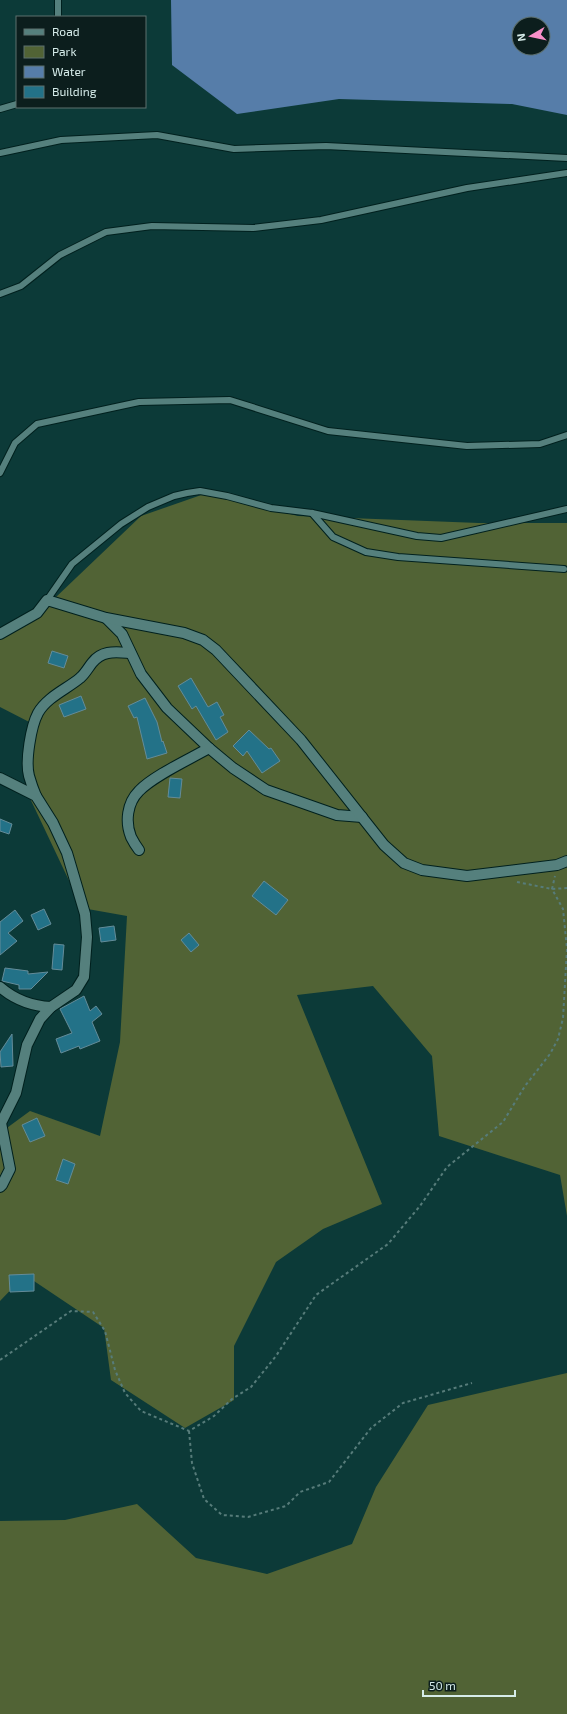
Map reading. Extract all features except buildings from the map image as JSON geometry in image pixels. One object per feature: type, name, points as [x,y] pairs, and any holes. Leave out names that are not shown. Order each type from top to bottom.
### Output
[{"type":"street","points":[[0,634],[37,613],[47,600],[106,618],[184,634],[203,640],[216,650],[301,740],[384,845],[404,863],[422,870],[467,876],[557,864],[567,861]]},
{"type":"street","points":[[106,618],[122,634],[141,674],[167,708],[209,748],[233,768],[266,790],[337,815],[362,817]]},
{"type":"street","points":[[0,1187],[2,1186],[10,1169],[1,1122],[16,1093],[27,1045],[40,1019],[51,1007],[76,990],[84,977],[87,937],[85,914],[67,853],[53,823],[36,796],[29,775],[27,762],[31,736],[38,713],[51,699],[82,677],[95,659],[102,654],[116,652],[130,653]]},
{"type":"street","points":[[139,850],[131,837],[127,821],[128,811],[138,791],[152,780],[209,748]]},
{"type":"street","points":[[0,778],[36,796]]},
{"type":"street","points":[[0,987],[7,993],[33,1006],[51,1007]]},
{"type":"lane","points":[[58,0],[58,16]]},
{"type":"lane","points":[[0,109],[16,104]]},
{"type":"lane","points":[[0,153],[61,140],[157,135],[234,149],[326,146],[567,158]]},
{"type":"lane","points":[[0,294],[20,286],[60,255],[106,232],[152,226],[253,228],[321,220],[467,188],[567,173]]},
{"type":"lane","points":[[0,473],[16,443],[37,424],[139,402],[230,400],[328,431],[467,446],[540,444],[567,435]]},
{"type":"lane","points":[[47,600],[72,564],[121,524],[148,507],[174,496],[200,491],[227,496],[271,508],[312,513],[417,536],[441,538],[567,509]]},
{"type":"lane","points":[[312,513],[333,537],[366,552],[398,557],[564,569]]},
{"type":"path","points":[[189,1431],[214,1416],[232,1399],[251,1387],[276,1356],[316,1295],[388,1244],[420,1206],[447,1167],[503,1122],[525,1086],[550,1054],[558,1039],[563,1018],[567,949],[563,909],[552,889],[567,888]]},
{"type":"path","points":[[0,1360],[71,1311],[93,1312],[105,1331],[115,1370],[125,1393],[140,1411],[189,1431]]},
{"type":"path","points":[[189,1431],[192,1463],[204,1499],[222,1515],[248,1517],[286,1506],[300,1492],[329,1482],[371,1428],[403,1403],[472,1383]]},
{"type":"green space","points":[[207,493],[298,516],[479,523],[567,523],[567,1216],[560,1175],[439,1136],[432,1056],[373,986],[297,995],[382,1204],[323,1229],[276,1262],[234,1346],[234,1400],[185,1428],[111,1380],[104,1328],[25,1275],[0,1301],[0,1133],[30,1111],[100,1136],[120,1042],[127,916],[82,908],[27,792],[37,726],[0,707],[0,635],[34,618],[141,516]]},
{"type":"green space","points":[[567,1373],[567,1714],[0,1714],[0,1521],[65,1520],[137,1504],[196,1558],[267,1574],[352,1544],[376,1487],[428,1405]]},
{"type":"water","points":[[171,0],[567,0],[567,115],[512,104],[339,99],[237,114],[172,65]]}]
